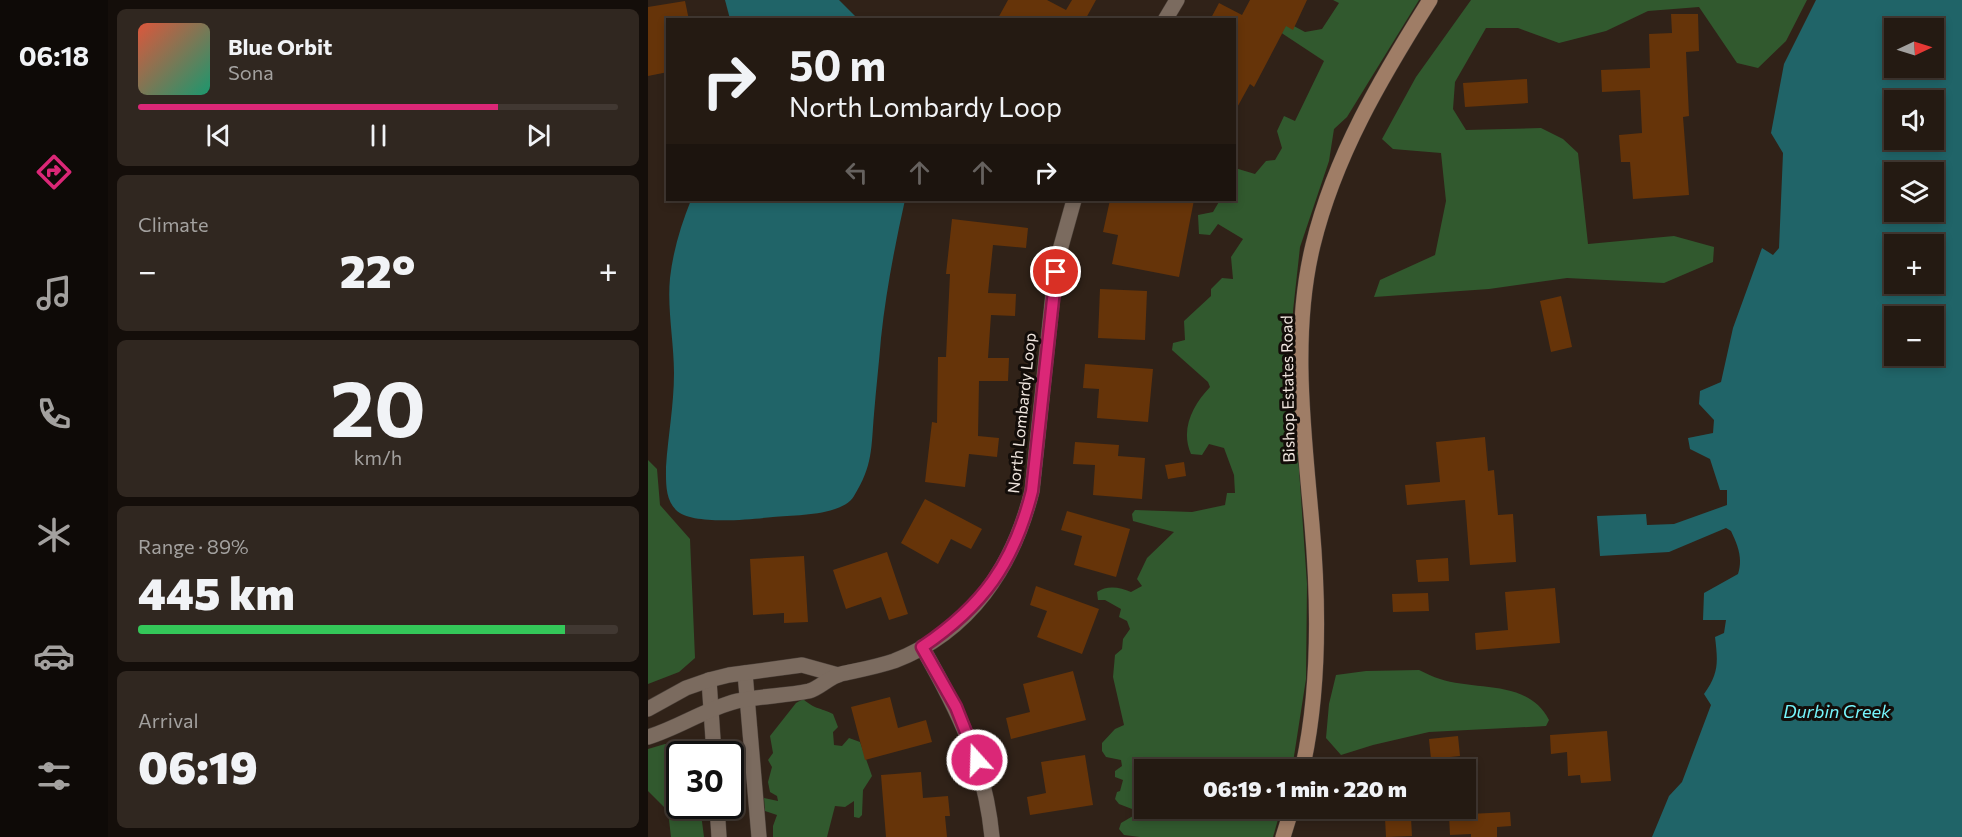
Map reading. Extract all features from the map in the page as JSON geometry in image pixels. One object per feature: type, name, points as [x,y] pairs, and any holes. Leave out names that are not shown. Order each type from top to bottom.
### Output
[{"type":"street","name":"Bishop Estates Road","points":[[1304,759],[1316,662],[1315,588],[1302,373],[1307,279],[1313,246],[1341,158],[1357,123],[1430,0]]},
{"type":"street","name":"North Lombardy Loop","points":[[648,737],[741,700],[811,690],[838,675],[896,660],[922,647],[949,629],[991,586],[1014,548],[1025,520],[1032,491],[1053,294],[1060,250],[1074,201]]},
{"type":"street","points":[[922,647],[956,707],[971,741],[983,779],[992,837]]},
{"type":"street","name":"North Lombardy Loop","points":[[648,709],[709,680],[729,675],[802,665],[838,675]]},
{"type":"street","points":[[745,673],[741,700],[759,837]]},
{"type":"street","points":[[709,680],[713,741]]},
{"type":"street","points":[[718,819],[719,837]]},
{"type":"street","points":[[1283,837],[1289,819]]},
{"type":"green space","points":[[1333,0],[1419,0],[1347,117],[1334,129],[1329,161],[1300,247],[1293,311],[1295,412],[1307,584],[1306,679],[1294,759],[1134,759],[1134,819],[1278,819],[1273,837],[1124,835],[1119,829],[1121,823],[1133,816],[1132,809],[1119,804],[1115,799],[1123,780],[1115,777],[1115,771],[1122,766],[1121,760],[1106,757],[1102,751],[1102,743],[1115,729],[1124,725],[1113,677],[1115,655],[1122,649],[1123,639],[1130,629],[1127,621],[1119,617],[1121,609],[1105,600],[1098,600],[1097,592],[1105,588],[1114,588],[1131,592],[1142,586],[1137,579],[1147,558],[1174,532],[1133,521],[1132,514],[1135,510],[1192,512],[1225,505],[1227,493],[1235,493],[1234,475],[1224,448],[1209,444],[1202,455],[1191,454],[1187,436],[1190,418],[1198,402],[1210,387],[1208,382],[1172,350],[1173,343],[1185,340],[1184,321],[1211,296],[1211,289],[1222,278],[1233,279],[1231,257],[1243,239],[1218,224],[1210,235],[1199,234],[1198,215],[1213,212],[1219,201],[1236,201],[1236,168],[1255,174],[1266,161],[1275,160],[1282,148],[1277,131],[1284,116],[1295,121],[1324,61],[1277,30],[1290,24],[1305,32],[1322,29],[1339,3]]},
{"type":"green space","points":[[1471,0],[1807,0],[1786,41],[1758,68],[1737,63],[1699,7],[1648,11],[1606,31],[1559,43],[1518,28],[1486,28],[1455,82],[1453,109],[1466,130],[1541,128],[1563,139],[1578,153],[1588,244],[1674,236],[1714,247],[1713,262],[1664,283],[1567,278],[1489,289],[1374,297],[1380,280],[1435,255],[1446,201],[1441,153],[1393,149],[1382,139],[1416,77]]},
{"type":"green space","points":[[648,460],[657,469],[660,505],[690,539],[695,658],[679,672],[648,684]]},
{"type":"green space","points":[[1419,670],[1454,683],[1515,692],[1540,707],[1549,720],[1546,726],[1429,732],[1341,755],[1326,738],[1329,704],[1336,675],[1366,671]]},
{"type":"green space","points":[[803,699],[833,714],[838,727],[833,732],[834,745],[842,746],[849,738],[860,742],[872,776],[863,790],[862,815],[859,818],[854,817],[854,801],[845,807],[835,806],[827,837],[773,837],[773,826],[777,815],[765,811],[764,798],[778,801],[777,796],[770,792],[768,782],[772,767],[768,760],[773,753],[770,736],[796,703]]},
{"type":"green space","points":[[665,744],[666,809],[648,791],[648,749]]},
{"type":"green space","points":[[669,819],[702,819],[704,837],[671,837]]},
{"type":"water","points":[[725,0],[839,0],[857,18],[730,18]]},
{"type":"water","name":"Durbin Creek","points":[[1816,0],[1962,0],[1962,837],[1652,837],[1669,796],[1682,782],[1711,705],[1704,694],[1715,673],[1717,654],[1715,637],[1724,633],[1726,620],[1703,620],[1704,593],[1738,574],[1739,552],[1731,531],[1726,528],[1669,552],[1600,556],[1597,516],[1646,514],[1647,525],[1674,524],[1727,505],[1727,490],[1720,490],[1710,459],[1690,449],[1688,438],[1713,433],[1714,420],[1699,404],[1700,391],[1721,382],[1733,328],[1762,248],[1773,255],[1779,248],[1783,153],[1771,133],[1784,64]]},
{"type":"water","points":[[691,201],[905,201],[883,320],[870,456],[865,475],[848,503],[829,511],[805,515],[737,520],[695,518],[684,515],[672,506],[667,490],[666,467],[674,373],[669,302],[670,278]]},
{"type":"building","points":[[1008,0],[1047,0],[1066,10],[1072,0],[1096,0],[1086,18],[998,18]]},
{"type":"building","points":[[1250,0],[1307,0],[1293,30],[1286,26],[1254,87],[1250,84],[1236,109],[1236,18],[1211,18],[1219,3],[1242,15]]},
{"type":"building","points":[[685,1],[689,18],[666,18],[666,72],[648,76],[648,7]]},
{"type":"building","points":[[1671,14],[1698,14],[1699,51],[1686,52],[1689,116],[1683,117],[1689,195],[1633,199],[1630,162],[1621,162],[1619,135],[1642,133],[1640,90],[1602,92],[1601,70],[1650,68],[1649,34],[1672,33]]},
{"type":"building","points":[[1527,79],[1528,103],[1465,107],[1463,83]]},
{"type":"building","points":[[1110,201],[1194,201],[1179,277],[1112,264],[1118,235],[1103,232]]},
{"type":"building","points":[[952,219],[1028,228],[1026,248],[993,245],[988,293],[1016,294],[1015,316],[991,315],[988,358],[1009,358],[1008,381],[979,381],[978,436],[999,438],[997,457],[969,454],[965,487],[925,482],[932,422],[937,423],[938,357],[946,357],[950,274],[946,274]]},
{"type":"building","points":[[1100,289],[1147,291],[1145,340],[1098,338]]},
{"type":"building","points":[[1561,296],[1572,347],[1551,352],[1540,301]]},
{"type":"building","points":[[1085,364],[1153,369],[1148,422],[1097,418],[1099,389],[1083,388]]},
{"type":"building","points":[[1485,437],[1488,471],[1494,470],[1498,515],[1513,514],[1516,562],[1470,565],[1465,500],[1407,505],[1405,485],[1440,482],[1436,442]]},
{"type":"building","points":[[1075,442],[1119,445],[1118,456],[1145,458],[1142,499],[1093,495],[1095,465],[1073,464]]},
{"type":"building","points":[[1184,462],[1186,476],[1168,479],[1165,465]]},
{"type":"building","points":[[925,499],[982,529],[971,549],[951,539],[938,564],[901,543]]},
{"type":"building","points":[[1067,511],[1130,529],[1116,577],[1074,565],[1082,536],[1061,530]]},
{"type":"building","points":[[887,552],[908,614],[889,620],[881,597],[846,609],[833,570]]},
{"type":"building","points":[[804,556],[808,622],[784,623],[784,613],[753,615],[750,559]]},
{"type":"building","points":[[1448,558],[1449,581],[1418,582],[1416,560]]},
{"type":"building","points":[[1036,586],[1099,609],[1082,654],[1037,637],[1047,611],[1030,605]]},
{"type":"building","points":[[1555,588],[1560,643],[1476,650],[1475,633],[1508,630],[1505,592]]},
{"type":"building","points":[[1428,593],[1429,611],[1393,612],[1392,594]]},
{"type":"building","points":[[1073,671],[1086,720],[1011,739],[1006,718],[1030,712],[1023,684]]},
{"type":"building","points":[[890,697],[898,728],[926,720],[932,742],[865,760],[851,707]]},
{"type":"building","points":[[1607,731],[1611,781],[1581,783],[1580,775],[1568,776],[1567,752],[1551,754],[1550,735]]},
{"type":"building","points":[[1458,736],[1460,756],[1431,759],[1429,739]]},
{"type":"building","points":[[1085,755],[1093,805],[1030,815],[1027,797],[1046,793],[1041,762]]},
{"type":"building","points":[[921,772],[923,798],[948,796],[950,816],[945,816],[947,837],[886,837],[881,775]]},
{"type":"building","points":[[1510,812],[1511,826],[1497,827],[1497,837],[1471,837],[1471,834],[1450,835],[1449,819],[1476,819],[1476,814]]},
{"type":"building","points":[[1385,819],[1411,819],[1412,836],[1386,837]]},
{"type":"route","points":[[977,760],[956,707],[922,647],[949,629],[991,586],[1014,548],[1025,520],[1032,491],[1056,272]]}]
